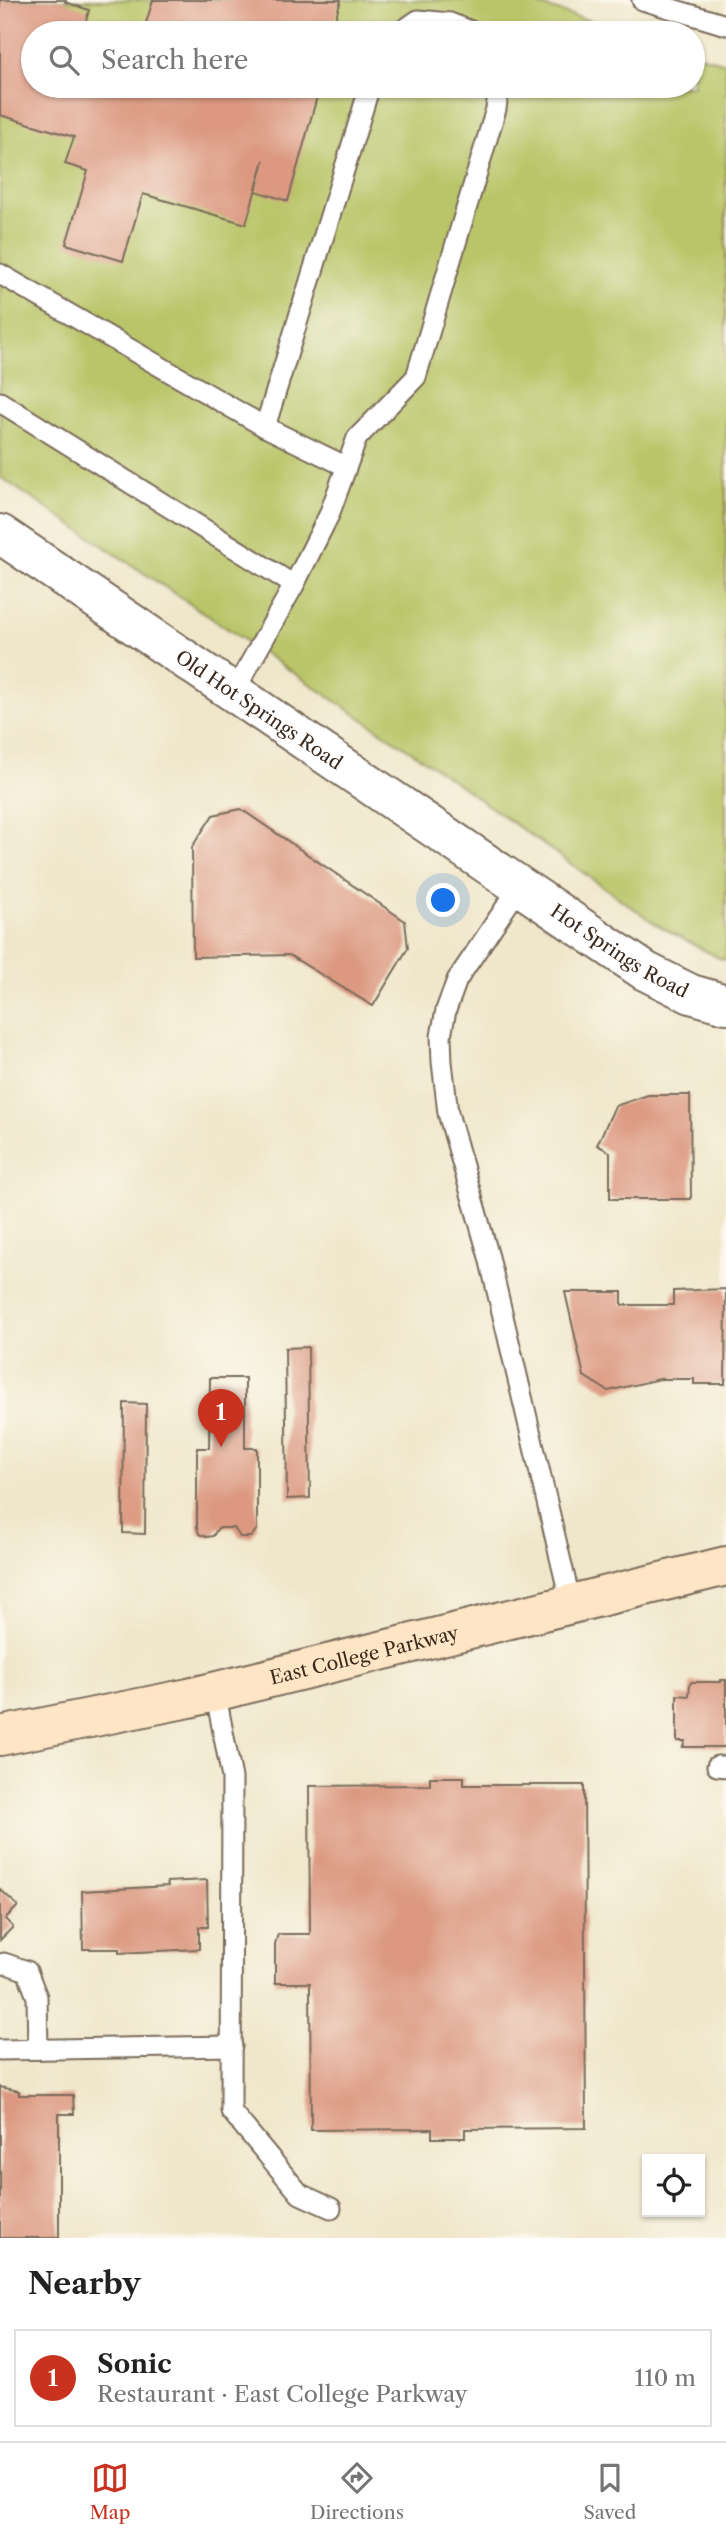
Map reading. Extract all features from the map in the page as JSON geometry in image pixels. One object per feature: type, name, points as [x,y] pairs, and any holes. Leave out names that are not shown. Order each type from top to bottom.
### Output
[{"type":"main road","name":"East College Parkway","points":[[0,1736],[215,1691],[726,1566]]},
{"type":"street","name":"Old Hot Springs Road","points":[[0,534],[520,886]]},
{"type":"street","name":"Hot Springs Road","points":[[520,886],[646,971],[691,993],[726,1004]]},
{"type":"lane","points":[[642,0],[726,25]]},
{"type":"lane","points":[[265,427],[366,98]]},
{"type":"lane","points":[[234,692],[294,585],[329,515],[357,438],[416,377],[497,98]]},
{"type":"lane","points":[[0,274],[265,427],[345,466]]},
{"type":"lane","points":[[0,402],[294,585]]},
{"type":"lane","points":[[520,886],[457,980],[446,1010],[441,1036],[442,1062],[448,1113],[489,1257],[570,1604]]},
{"type":"lane","points":[[215,1691],[232,1778],[231,2111],[300,2194],[331,2208]]},
{"type":"lane","points":[[0,1965],[4,1963],[27,1971],[37,1997],[38,2049]]},
{"type":"lane","points":[[0,2050],[232,2046]]},
{"type":"green space","points":[[0,0],[522,0],[590,21],[21,21],[21,98],[705,98],[705,57],[726,63],[726,960],[657,925],[424,760],[0,477]]},
{"type":"building","points":[[0,0],[66,0],[65,2],[89,10],[86,21],[21,21],[21,98],[317,98],[288,201],[256,191],[264,160],[246,224],[143,194],[123,261],[66,244],[88,171],[65,164],[74,137],[0,115]]},
{"type":"building","points":[[153,0],[341,0],[335,21],[147,21]]},
{"type":"building","points":[[241,809],[405,921],[408,948],[373,1006],[289,955],[193,957],[192,847],[213,815]]},
{"type":"building","points":[[648,1095],[690,1095],[691,1199],[610,1199],[610,1152],[597,1145],[615,1106]]},
{"type":"building","points":[[726,1289],[725,1384],[694,1384],[694,1379],[660,1379],[608,1391],[584,1376],[565,1292],[622,1292],[622,1305],[673,1305],[673,1291]]},
{"type":"building","points":[[308,1347],[310,1498],[287,1499],[285,1348]]},
{"type":"building","points":[[210,1378],[245,1378],[245,1448],[257,1448],[257,1529],[251,1537],[240,1537],[234,1528],[218,1528],[213,1536],[206,1537],[199,1534],[197,1527],[197,1448],[209,1448]]},
{"type":"building","points":[[124,1403],[146,1404],[145,1534],[123,1533]]},
{"type":"building","points":[[726,1680],[726,1747],[683,1747],[685,1741],[677,1741],[677,1695],[689,1696],[692,1682]]},
{"type":"building","points":[[430,1777],[464,1777],[464,1785],[584,1785],[586,2128],[465,2129],[465,2138],[432,2138],[432,2129],[311,2130],[310,1983],[275,1983],[275,1944],[278,1934],[310,1934],[309,1786],[430,1785]]},
{"type":"building","points":[[207,1880],[208,1927],[199,1927],[199,1949],[119,1953],[119,1949],[83,1949],[82,1891],[168,1886],[167,1882]]},
{"type":"building","points":[[0,1889],[18,1906],[5,1919],[13,1927],[0,1940]]},
{"type":"building","points":[[0,2087],[19,2091],[19,2095],[73,2095],[74,2114],[59,2114],[59,2238],[0,2238]]},
{"type":"place","name":"Sonic","points":[[221,1447]]}]
